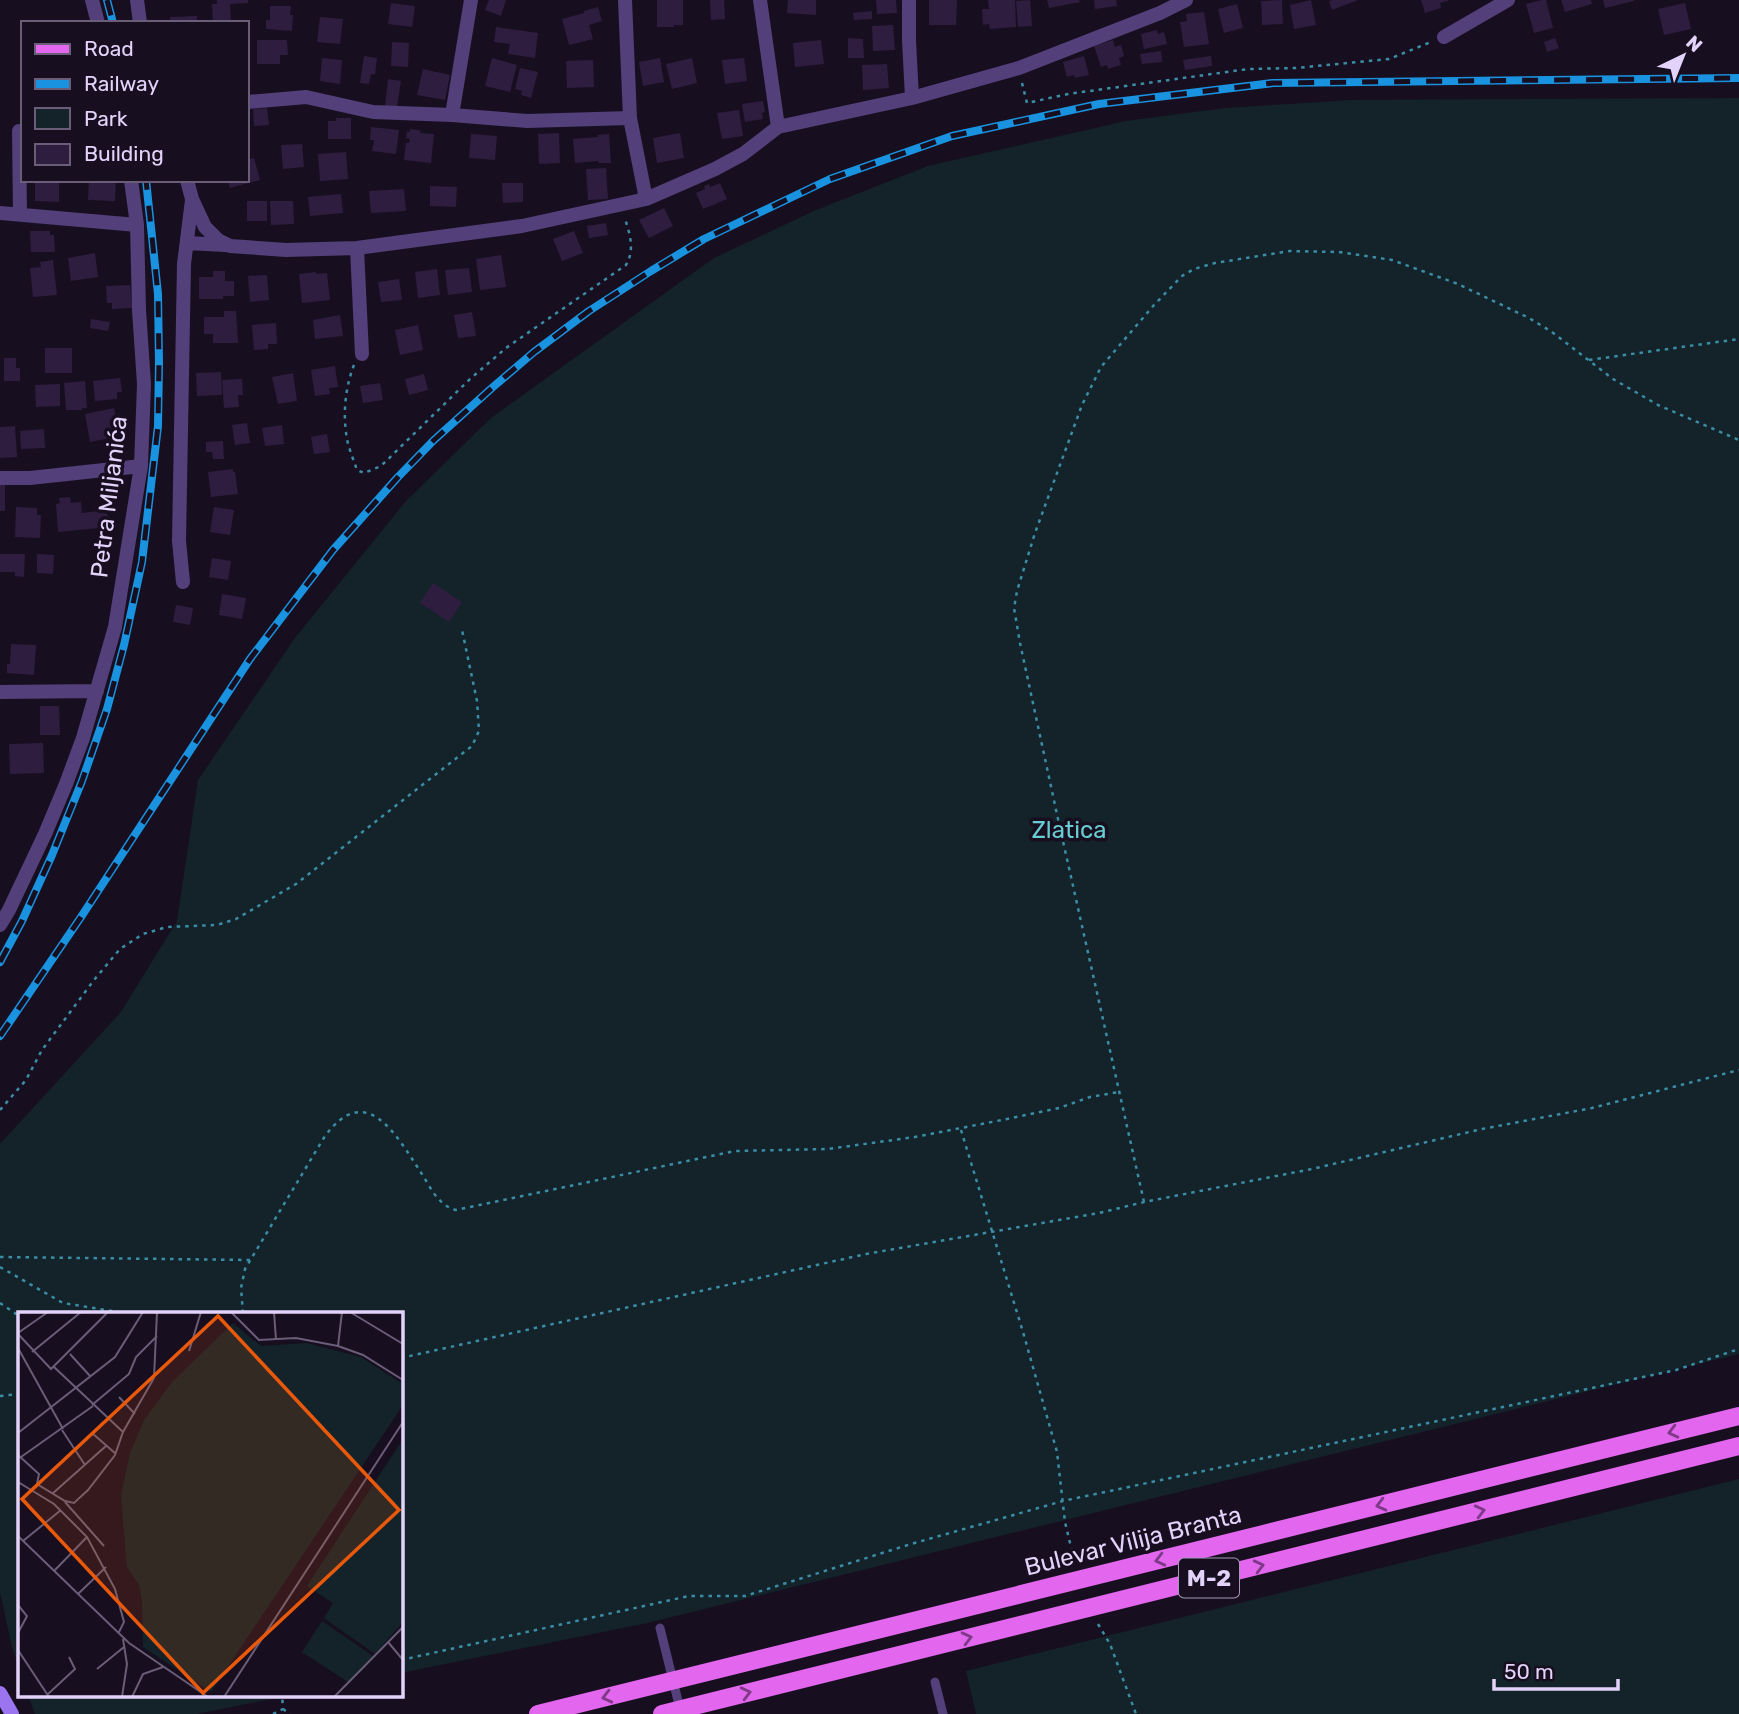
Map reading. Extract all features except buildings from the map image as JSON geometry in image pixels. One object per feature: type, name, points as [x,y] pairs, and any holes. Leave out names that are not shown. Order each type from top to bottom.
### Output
[{"type":"main road","name":"Bulevar Vilija Branta","points":[[538,1714],[1739,1416]]},
{"type":"main road","name":"M-2","points":[[662,1714],[1739,1446]]},
{"type":"street","points":[[92,0],[97,21]]},
{"type":"street","points":[[137,0],[140,21]]},
{"type":"street","points":[[452,115],[471,0]]},
{"type":"street","points":[[625,0],[630,118],[646,200]]},
{"type":"street","points":[[760,0],[778,127]]},
{"type":"street","points":[[909,0],[912,98]]},
{"type":"street","points":[[187,243],[286,250],[357,248],[522,226],[646,200],[743,154],[778,127],[912,98],[1019,68],[1160,13],[1185,0]]},
{"type":"street","points":[[1444,37],[1508,0]]},
{"type":"street","points":[[248,102],[306,97],[373,112],[527,121],[630,118]]},
{"type":"street","points":[[19,131],[20,214]]},
{"type":"street","name":"Petra Miljanića","points":[[0,925],[50,821],[83,738],[115,627],[141,466],[144,384],[137,225],[131,182]]},
{"type":"street","points":[[188,182],[205,227],[218,240],[230,246]]},
{"type":"street","points":[[183,582],[179,528],[184,264],[192,199]]},
{"type":"street","points":[[0,213],[137,225]]},
{"type":"street","points":[[357,248],[362,354]]},
{"type":"street","points":[[0,478],[30,478],[141,466]]},
{"type":"street","points":[[0,692],[97,691]]},
{"type":"street","points":[[0,1693],[12,1714]]},
{"type":"street","points":[[0,1701],[3,1714]]},
{"type":"lane","points":[[660,1628],[680,1709]]},
{"type":"lane","points":[[935,1682],[943,1714]]},
{"type":"path","points":[[1019,68],[1027,103],[1068,94],[1248,69],[1296,68],[1389,59],[1444,37]]},
{"type":"path","points":[[362,354],[350,374],[346,433],[357,470],[364,473],[381,466],[470,379],[506,348],[626,265],[632,250],[630,233],[621,206]]},
{"type":"path","points":[[1144,1202],[1014,608],[1017,590],[1038,525],[1082,405],[1101,367],[1154,305],[1182,276],[1194,269],[1290,251],[1313,250],[1367,256],[1392,260],[1458,284],[1529,318],[1552,332],[1613,379],[1658,405],[1739,440]]},
{"type":"path","points":[[1589,360],[1739,339]]},
{"type":"path","points":[[0,1110],[26,1080],[42,1049],[120,949],[143,934],[155,930],[218,925],[236,919],[296,884],[472,746],[479,731],[477,701],[462,630]]},
{"type":"path","points":[[402,1358],[866,1254],[1099,1213],[1312,1169],[1482,1129],[1592,1108],[1739,1070]]},
{"type":"path","points":[[243,1312],[242,1277],[325,1136],[347,1114],[368,1112],[381,1119],[442,1204],[456,1210],[735,1151],[828,1149],[915,1137],[1059,1108],[1090,1097],[1119,1092]]},
{"type":"path","points":[[961,1128],[1057,1452],[1065,1522],[1079,1568]]},
{"type":"path","points":[[0,1257],[251,1260]]},
{"type":"path","points":[[0,1267],[63,1303],[118,1312]]},
{"type":"path","points":[[0,1303],[18,1315]]},
{"type":"path","points":[[402,1660],[689,1596],[745,1596],[911,1544],[1063,1501],[1676,1370],[1739,1349]]},
{"type":"path","points":[[0,1396],[18,1394]]},
{"type":"path","points":[[1096,1620],[1110,1644],[1136,1714]]},
{"type":"path","points":[[282,1696],[283,1709]]},
{"type":"path","points":[[273,1714],[283,1709]]},
{"type":"path","points":[[283,1709],[290,1714]]},
{"type":"green space","name":"Zlatica","points":[[1739,98],[1739,1354],[647,1623],[402,1673],[402,1312],[18,1312],[18,1665],[0,1592],[0,1144],[121,1012],[177,921],[198,780],[295,638],[406,501],[491,418],[714,258],[816,210],[928,166],[1126,121],[1225,108],[1352,100]]},
{"type":"green space","points":[[1739,1479],[1739,1714],[976,1714],[966,1671]]},
{"type":"green space","points":[[28,1696],[286,1696],[196,1714],[35,1714]]},
{"type":"railway","points":[[107,0],[112,21]]},
{"type":"railway","points":[[0,1036],[250,659],[333,550],[434,440],[534,352],[589,311],[704,239],[830,179],[952,136],[1099,104],[1273,83],[1739,78]]},
{"type":"railway","points":[[0,962],[52,855],[82,781],[107,709],[142,562],[158,426],[159,363],[158,294],[146,182]]}]
